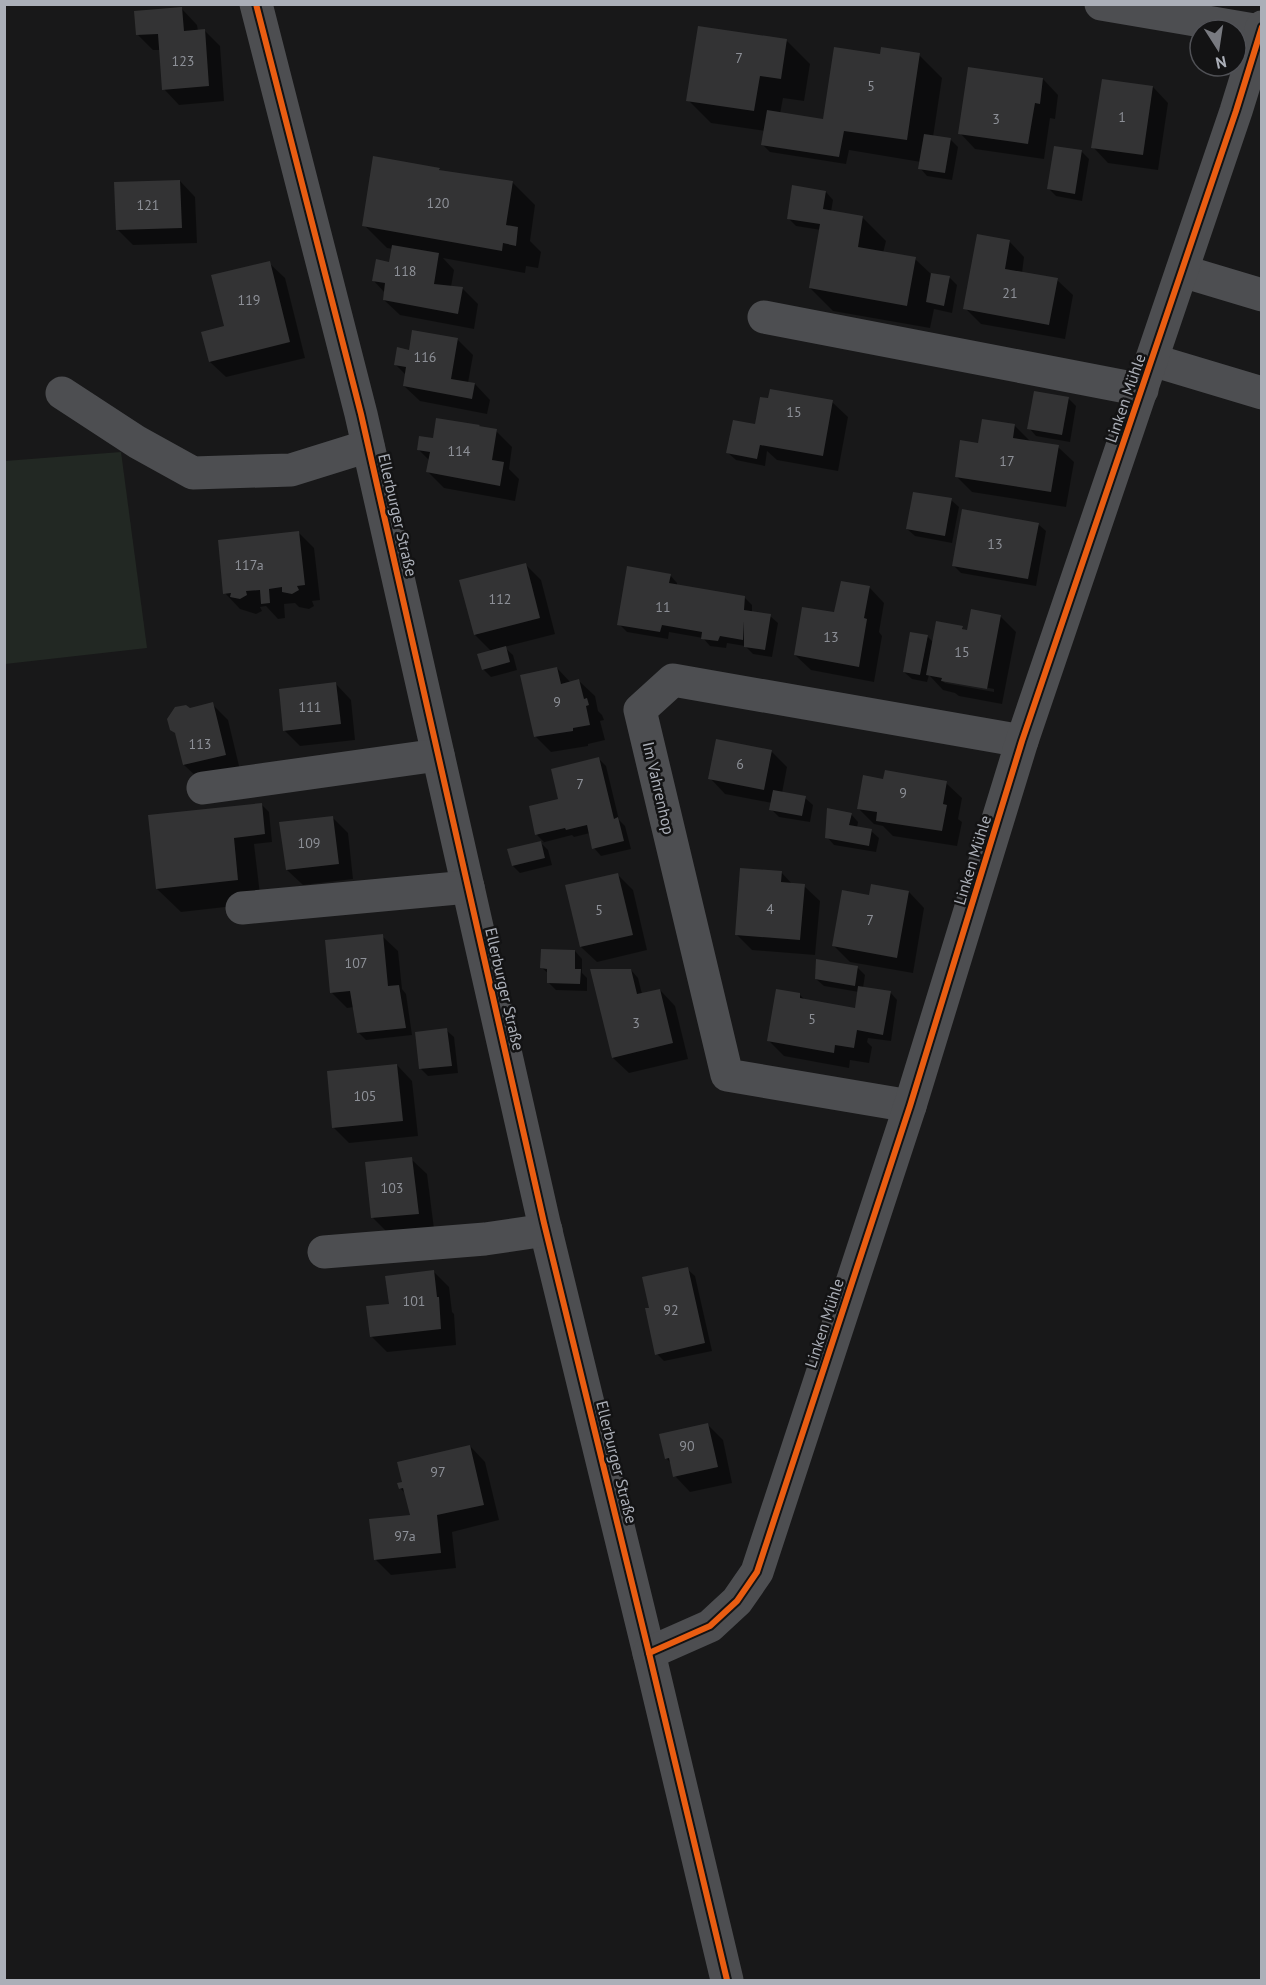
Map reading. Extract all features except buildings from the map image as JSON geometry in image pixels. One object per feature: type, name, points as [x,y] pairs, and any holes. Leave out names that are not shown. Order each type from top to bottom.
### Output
[{"type":"street","name":"Ellerburger Straße","points":[[256,4],[368,446],[546,1230],[727,1980]]},
{"type":"street","points":[[1101,4],[1261,29]]},
{"type":"street","name":"Linken Mühle","points":[[649,1653],[710,1626],[737,1601],[757,1572],[910,1106],[1022,741],[1182,271],[1249,113],[1261,29]]},
{"type":"street","points":[[1182,271],[1262,296]]},
{"type":"street","points":[[764,317],[1142,390]]},
{"type":"street","points":[[1152,360],[1262,393]]},
{"type":"street","points":[[62,393],[137,442],[194,473],[291,470],[368,446]]},
{"type":"street","name":"Im Vahrenhop","points":[[910,1106],[727,1075],[640,710],[673,680],[1022,741]]},
{"type":"street","points":[[203,788],[438,755]]},
{"type":"street","points":[[242,908],[468,887]]},
{"type":"street","points":[[324,1252],[485,1239],[546,1230]]},
{"type":"shaded area","points":[[121,452],[147,648],[5,664],[5,461]]},
{"type":"cycle path","points":[[256,4],[361,414],[544,1223],[727,1980]]},
{"type":"cycle path","points":[[649,1653],[710,1626],[737,1601],[757,1572],[910,1106],[1022,741],[1236,111],[1262,27]]}]
